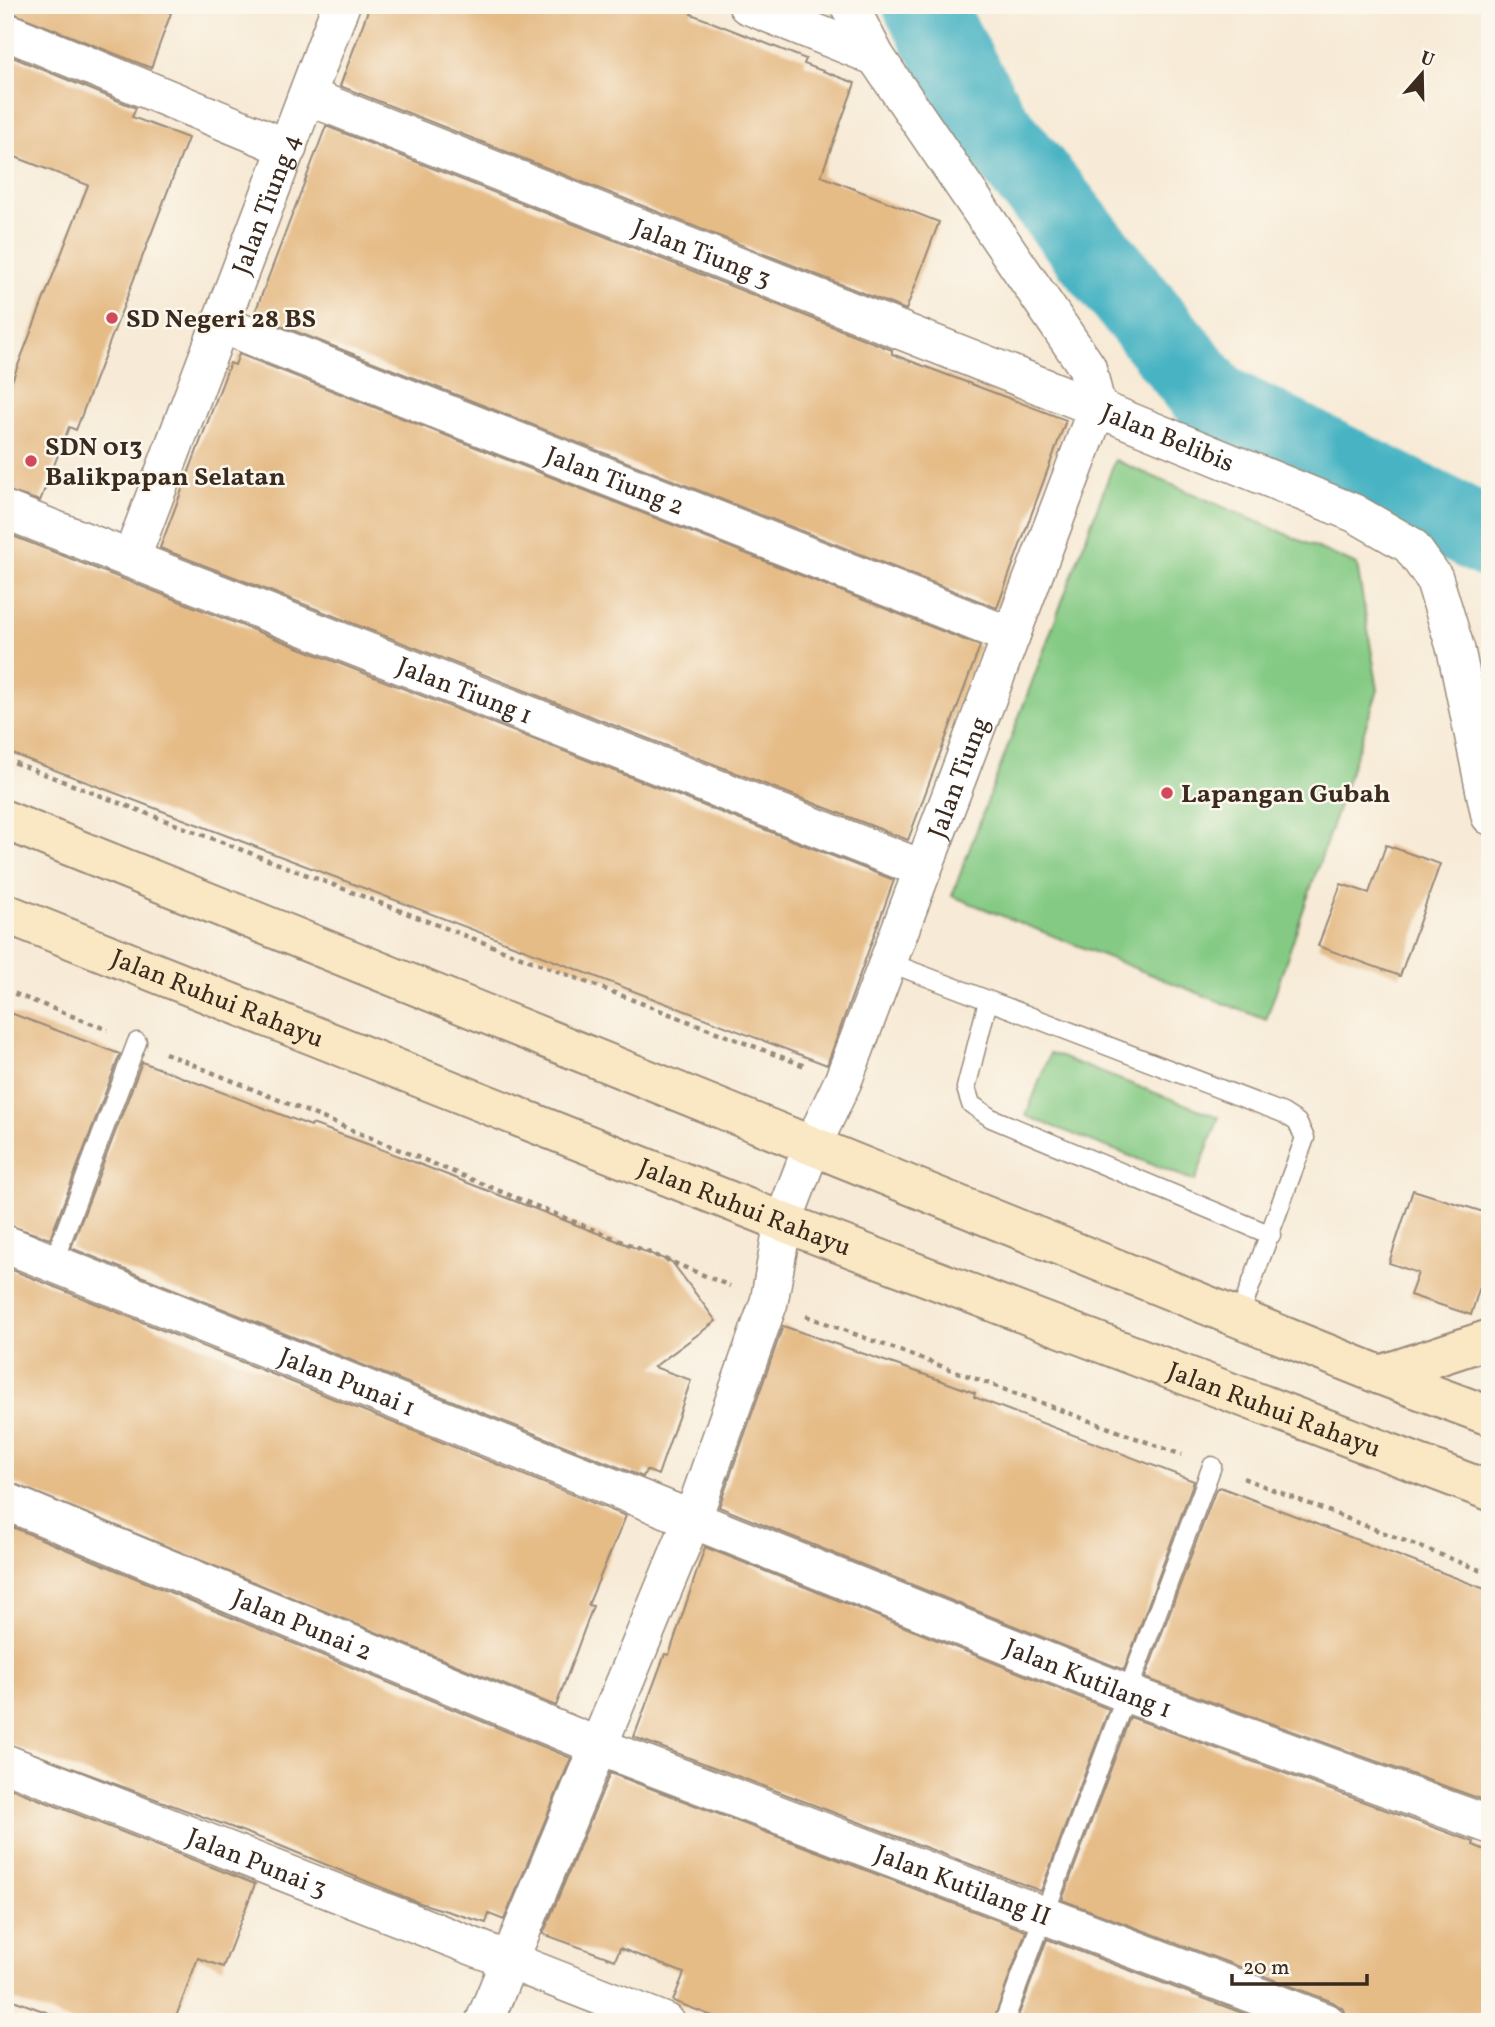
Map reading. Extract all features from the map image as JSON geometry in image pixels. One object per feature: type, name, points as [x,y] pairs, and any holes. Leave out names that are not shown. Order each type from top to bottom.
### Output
[{"type":"main road","points":[[5,820],[1380,1375],[1490,1416]]},
{"type":"main road","name":"Jalan Ruhui Rahayu","points":[[5,913],[783,1222],[1490,1491]]},
{"type":"main road","points":[[1380,1375],[1490,1339]]},
{"type":"street","name":"Jalan Tiung 4","points":[[131,559],[341,5]]},
{"type":"street","points":[[747,5],[876,57]]},
{"type":"street","name":"Jalan Belibis","points":[[849,5],[876,57],[1087,367],[1097,408],[1354,513],[1410,545],[1434,578],[1456,650],[1490,816]]},
{"type":"street","points":[[5,31],[288,148]]},
{"type":"street","name":"Jalan Tiung 3","points":[[307,96],[1097,408]]},
{"type":"street","name":"Jalan Tiung 2","points":[[220,324],[1011,636]]},
{"type":"street","name":"Jalan Tiung","points":[[484,2022],[692,1520],[769,1302],[783,1222],[812,1146],[843,1081],[1097,408]]},
{"type":"street","name":"Jalan Tiung 1","points":[[5,510],[923,869]]},
{"type":"street","name":"Jalan Punai 1","points":[[5,1244],[692,1520]]},
{"type":"street","name":"Jalan Punai 2","points":[[5,1502],[600,1747]]},
{"type":"street","name":"Jalan Kutilang 1","points":[[692,1520],[1128,1694],[1490,1825]]},
{"type":"street","name":"Jalan Kutilang II","points":[[600,1747],[1045,1918],[1326,2022]]},
{"type":"street","name":"Jalan Punai 3","points":[[5,1763],[666,2022]]},
{"type":"lane","points":[[888,962],[1283,1113],[1297,1122],[1305,1138],[1239,1317]]},
{"type":"lane","points":[[988,1001],[966,1087],[971,1104],[991,1118],[1271,1235]]},
{"type":"lane","points":[[53,1262],[137,1042]]},
{"type":"lane","points":[[1004,2022],[1212,1466]]},
{"type":"path","points":[[5,760],[843,1081]]},
{"type":"path","points":[[5,990],[769,1302],[1212,1466],[1490,1574]]},
{"type":"green space","name":"Lapangan Gubah","points":[[1115,460],[1357,565],[1378,690],[1266,1020],[952,896]]},
{"type":"green space","points":[[1050,1053],[1219,1117],[1195,1181],[1026,1116]]},
{"type":"building","points":[[5,5],[151,5],[171,13],[151,68],[5,10]]},
{"type":"building","points":[[370,5],[695,5],[691,14],[806,59],[804,64],[855,83],[821,176],[939,222],[906,310],[340,86]]},
{"type":"building","name":"SD Negeri 28 BS","points":[[5,54],[136,108],[132,117],[188,138],[76,430],[69,427],[40,501],[5,490],[5,399],[88,185],[5,153]]},
{"type":"building","points":[[326,126],[892,350],[892,354],[1066,420],[997,608],[254,315]]},
{"type":"building","points":[[239,354],[980,646],[908,840],[160,548],[230,363],[235,365]]},
{"type":"building","points":[[5,533],[894,880],[827,1065],[5,751]]},
{"type":"building","points":[[1386,845],[1440,864],[1400,976],[1318,946],[1341,884],[1369,893]]},
{"type":"building","points":[[5,1011],[120,1054],[50,1239],[5,1224]]},
{"type":"building","points":[[142,1062],[311,1126],[312,1124],[370,1145],[672,1262],[716,1321],[654,1367],[691,1380],[658,1475],[646,1470],[643,1477],[71,1248]]},
{"type":"building","points":[[1413,1190],[1490,1214],[1490,1283],[1482,1280],[1471,1315],[1410,1295],[1418,1273],[1389,1263]]},
{"type":"building","points":[[5,1267],[626,1516],[588,1605],[593,1606],[556,1706],[5,1480]]},
{"type":"building","points":[[783,1326],[975,1393],[974,1397],[1194,1481],[1124,1670],[719,1507]]},
{"type":"building","points":[[1220,1487],[1490,1591],[1489,1802],[1145,1678],[1216,1489]]},
{"type":"building","points":[[5,1524],[571,1758],[504,1920],[489,1914],[486,1923],[417,1902],[271,1842],[5,1743]]},
{"type":"building","points":[[705,1547],[1109,1709],[1041,1891],[634,1737],[665,1654],[669,1655]]},
{"type":"building","points":[[1130,1717],[1474,1842],[1473,1845],[1490,1852],[1490,2022],[1347,2022],[1343,2009],[1333,2002],[1062,1900]]},
{"type":"building","points":[[610,1773],[1026,1931],[993,2022],[728,2022],[673,2001],[684,1973],[620,1948],[615,1960],[543,1934]]},
{"type":"building","points":[[5,1786],[255,1884],[223,1967],[198,1958],[174,2022],[73,2022],[5,1997]]},
{"type":"building","points":[[1047,1939],[1266,2022],[1016,2022]]},
{"type":"waterway","points":[[923,5],[990,125],[1214,402],[1490,539]]},
{"type":"place","name":"SD Negeri 28 BS","points":[[112,318]]},
{"type":"place","name":"SDN 013 Balikpapan Selatan","points":[[31,461]]},
{"type":"place","name":"Lapangan Gubah","points":[[1167,793]]}]
